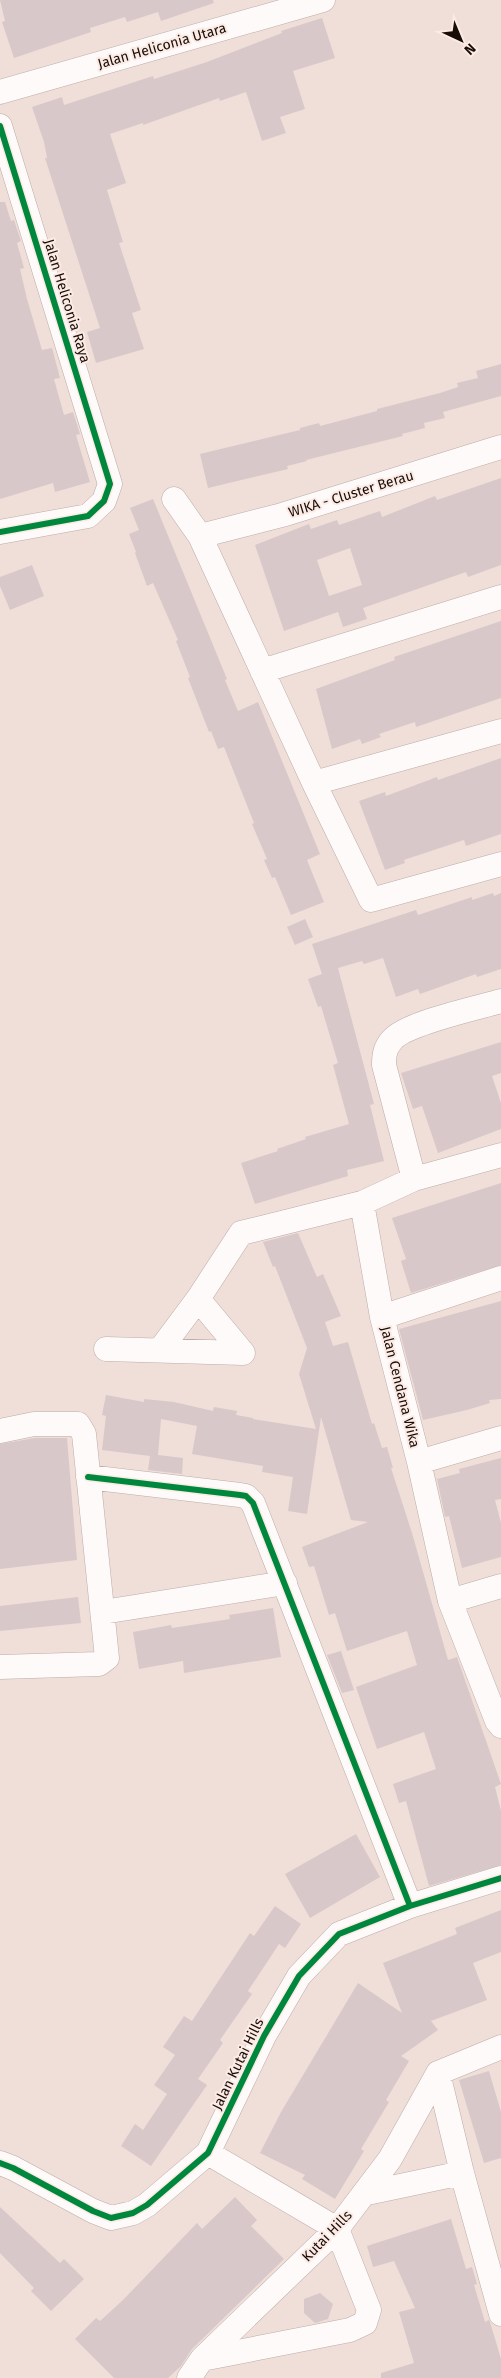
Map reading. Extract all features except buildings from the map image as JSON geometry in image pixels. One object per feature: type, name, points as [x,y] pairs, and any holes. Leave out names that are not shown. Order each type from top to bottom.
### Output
[{"type":"street","name":"Jalan Heliconia Utara","points":[[0,92],[323,0]]},
{"type":"street","name":"Jalan Heliconia Raya","points":[[0,126],[110,484],[104,501],[88,516],[0,532]]},
{"type":"street","name":"WIKA - Cluster Berau","points":[[200,536],[282,516],[501,447]]},
{"type":"street","points":[[174,499],[200,536],[314,783],[371,900],[501,864]]},
{"type":"street","points":[[262,671],[501,597]]},
{"type":"street","points":[[314,783],[501,731]]},
{"type":"street","points":[[414,1179],[384,1065],[384,1053],[393,1039],[409,1028],[501,1001]]},
{"type":"street","points":[[160,1350],[198,1298],[240,1233],[362,1203],[414,1179],[501,1155]]},
{"type":"street","name":"Jalan Cendana Wika","points":[[362,1203],[382,1317],[419,1462],[501,1438]]},
{"type":"street","name":"Jalan Cendana Wika","points":[[382,1317],[501,1278]]},
{"type":"street","points":[[106,1349],[244,1353],[198,1298]]},
{"type":"street","points":[[0,1431],[34,1424],[78,1424],[84,1434],[103,1612],[106,1658],[99,1664],[0,1667]]},
{"type":"street","points":[[419,1462],[450,1601],[497,1721],[501,1726]]},
{"type":"street","points":[[88,1477],[246,1496],[253,1503],[410,1906]]},
{"type":"street","points":[[103,1612],[285,1584]]},
{"type":"street","points":[[450,1601],[501,1586]]},
{"type":"street","name":"Jalan Kutai Hills","points":[[0,2163],[13,2168],[93,2211],[111,2218],[133,2213],[147,2206],[208,2153],[264,2036],[300,1976],[318,1954],[339,1934],[410,1906],[501,1878]]},
{"type":"street","points":[[501,2047],[438,2073],[462,2173],[501,2314]]},
{"type":"street","name":"Kutai Hills","points":[[189,2378],[202,2358],[337,2229],[390,2159],[438,2073]]},
{"type":"street","points":[[202,2358],[350,2330],[365,2323],[369,2310],[337,2229],[208,2153]]},
{"type":"street","points":[[366,2193],[462,2173]]},
{"type":"cycle path","points":[[0,126],[110,484],[104,501],[88,516],[0,532]]},
{"type":"cycle path","points":[[88,1477],[240,1495],[246,1496],[253,1503],[410,1906]]},
{"type":"cycle path","points":[[0,2163],[13,2168],[93,2211],[111,2218],[133,2213],[147,2205],[208,2153],[264,2036],[299,1976],[339,1934],[410,1906],[501,1878]]}]
